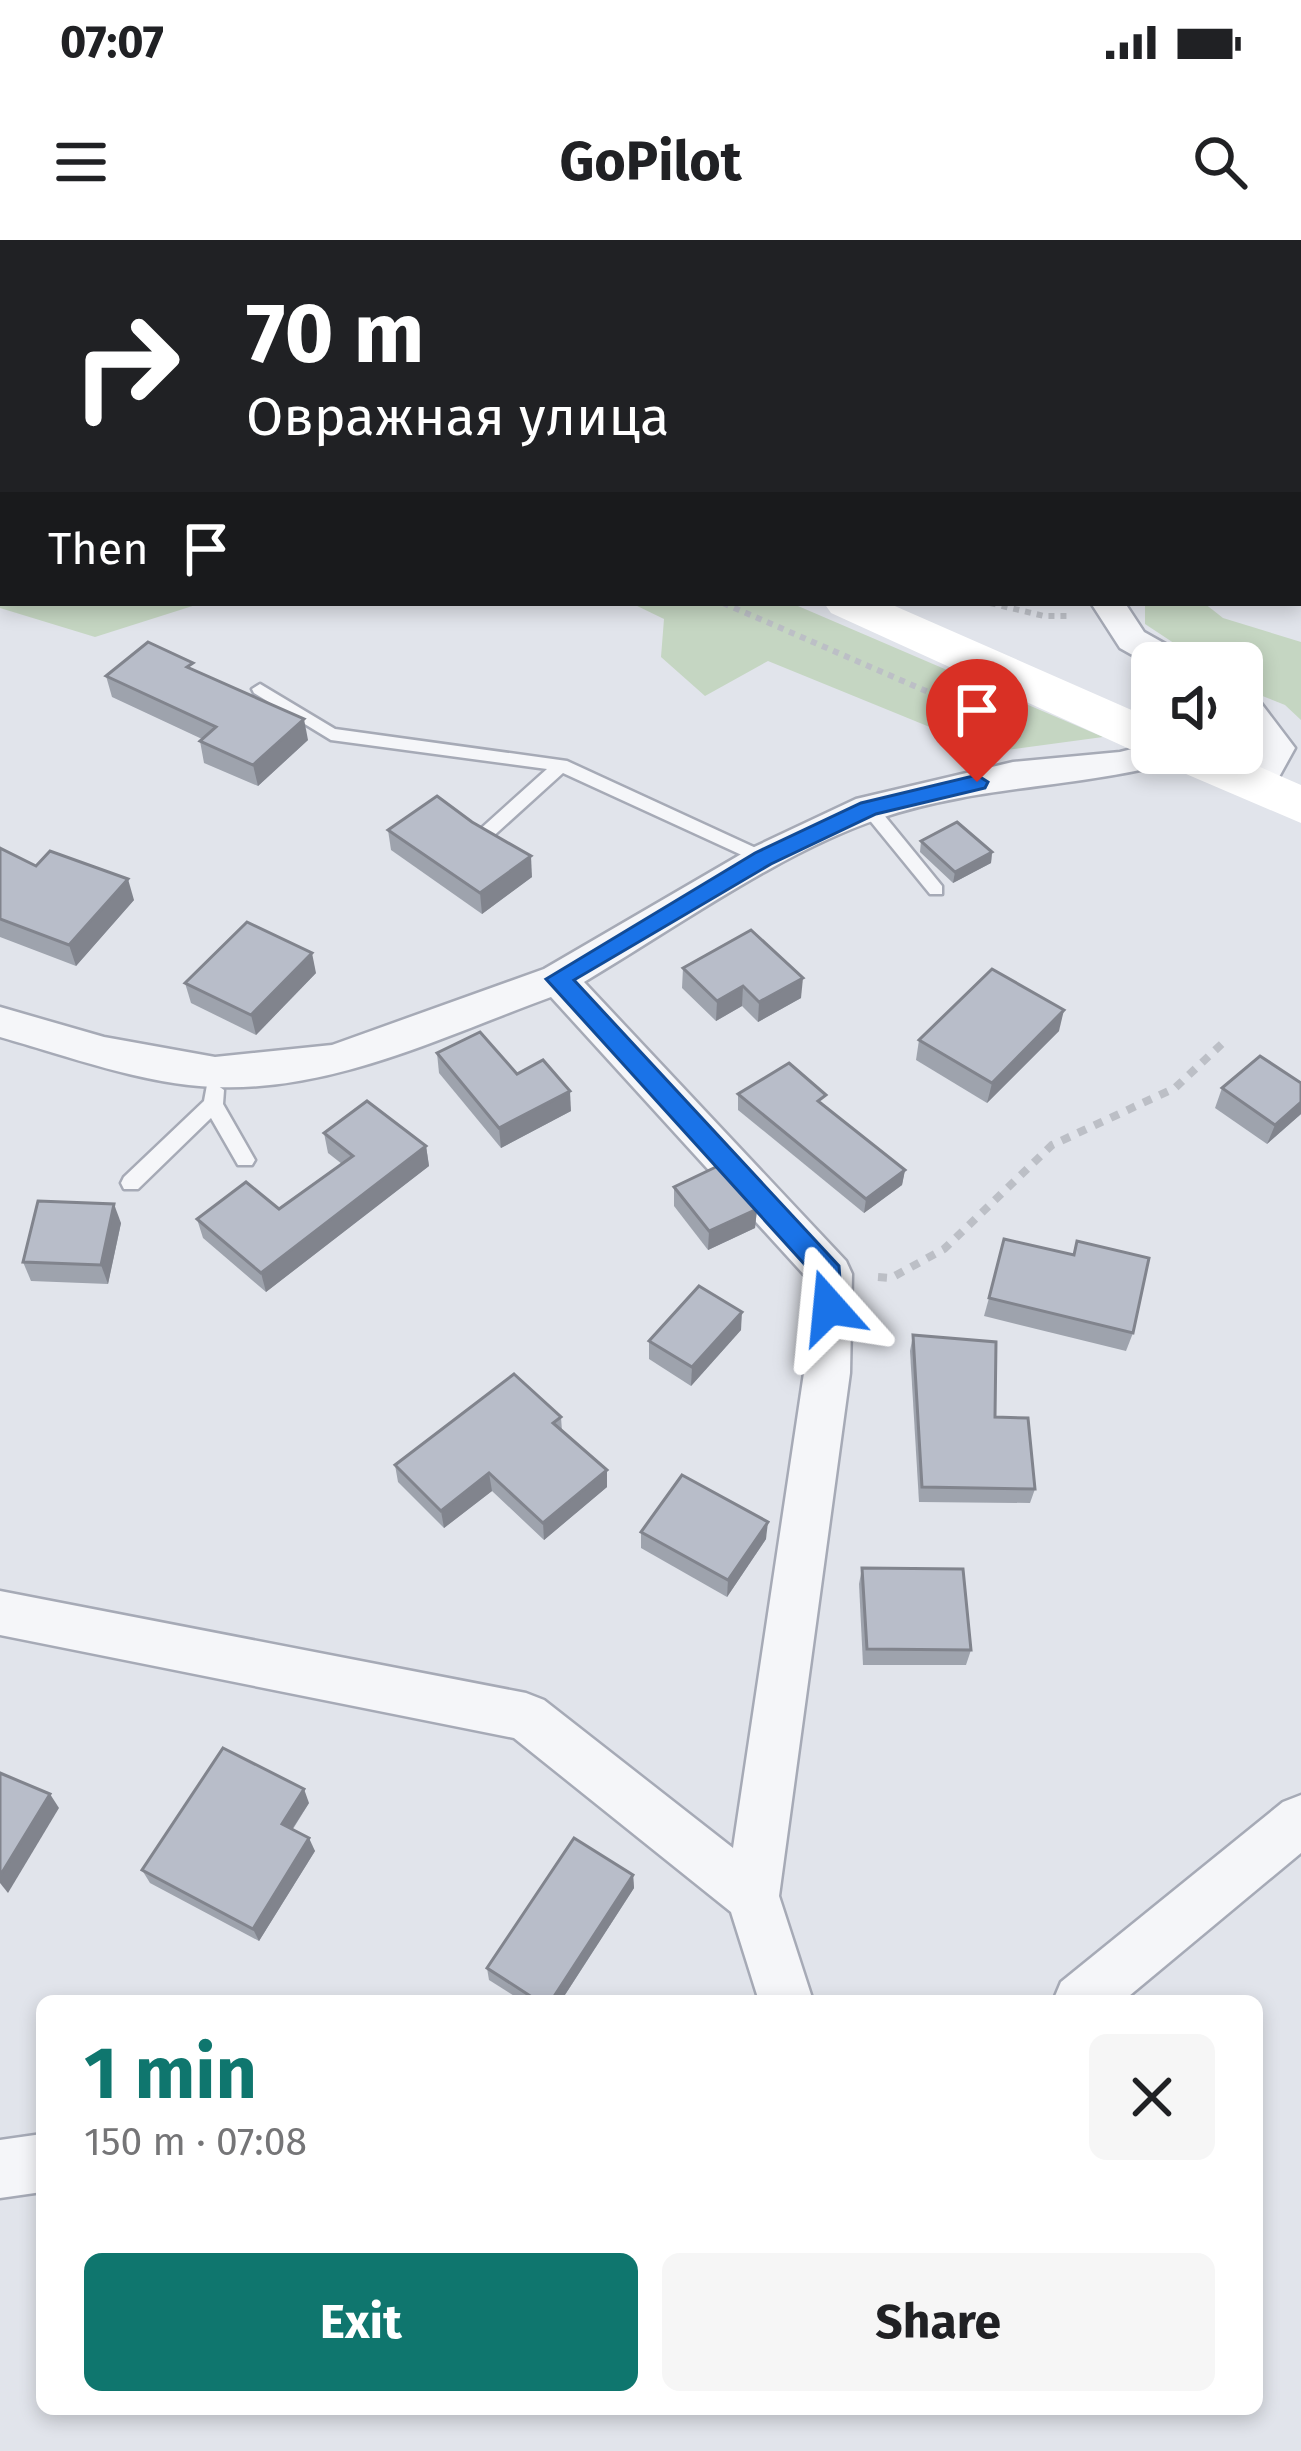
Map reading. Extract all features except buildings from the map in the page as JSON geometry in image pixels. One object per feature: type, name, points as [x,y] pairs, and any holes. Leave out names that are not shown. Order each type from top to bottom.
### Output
[{"type":"main road","points":[[855,606],[1131,730]]},
{"type":"main road","points":[[1231,774],[1279,795]]},
{"type":"street","points":[[1111,609],[1136,642]]},
{"type":"street","points":[[1263,730],[1277,748],[1279,795]]},
{"type":"street","points":[[2,1025],[214,1088],[335,1060],[558,979],[763,858],[869,808],[1013,774],[1131,761]]},
{"type":"street","points":[[558,979],[830,1274],[827,1373],[752,1896],[783,1995]]},
{"type":"street","points":[[0,1613],[526,1717],[752,1896]]},
{"type":"street","points":[[1087,1995],[1301,1820]]},
{"type":"street","points":[[0,2169],[36,2164]]},
{"type":"lane","points":[[260,689],[332,734],[561,765],[763,858]]},
{"type":"lane","points":[[483,836],[561,765]]},
{"type":"lane","points":[[869,808],[936,890]]},
{"type":"lane","points":[[130,1183],[214,1088],[245,1160]]},
{"type":"path","points":[[1002,606],[1044,616],[1111,609]]},
{"type":"path","points":[[830,1274],[891,1278],[944,1249],[1052,1145],[1175,1088],[1227,1039]]},
{"type":"green space","points":[[0,606],[193,606],[95,637]]},
{"type":"green space","points":[[637,606],[798,606],[1103,737],[991,752],[768,661],[705,696],[661,657],[664,619]]},
{"type":"green space","points":[[1145,606],[1208,606],[1223,618],[1301,642],[1301,720],[1285,705],[1263,696],[1263,642],[1172,642],[1145,624]]},
{"type":"route","points":[[829,1307],[830,1274],[558,979],[763,858],[869,808],[977,782]]}]
